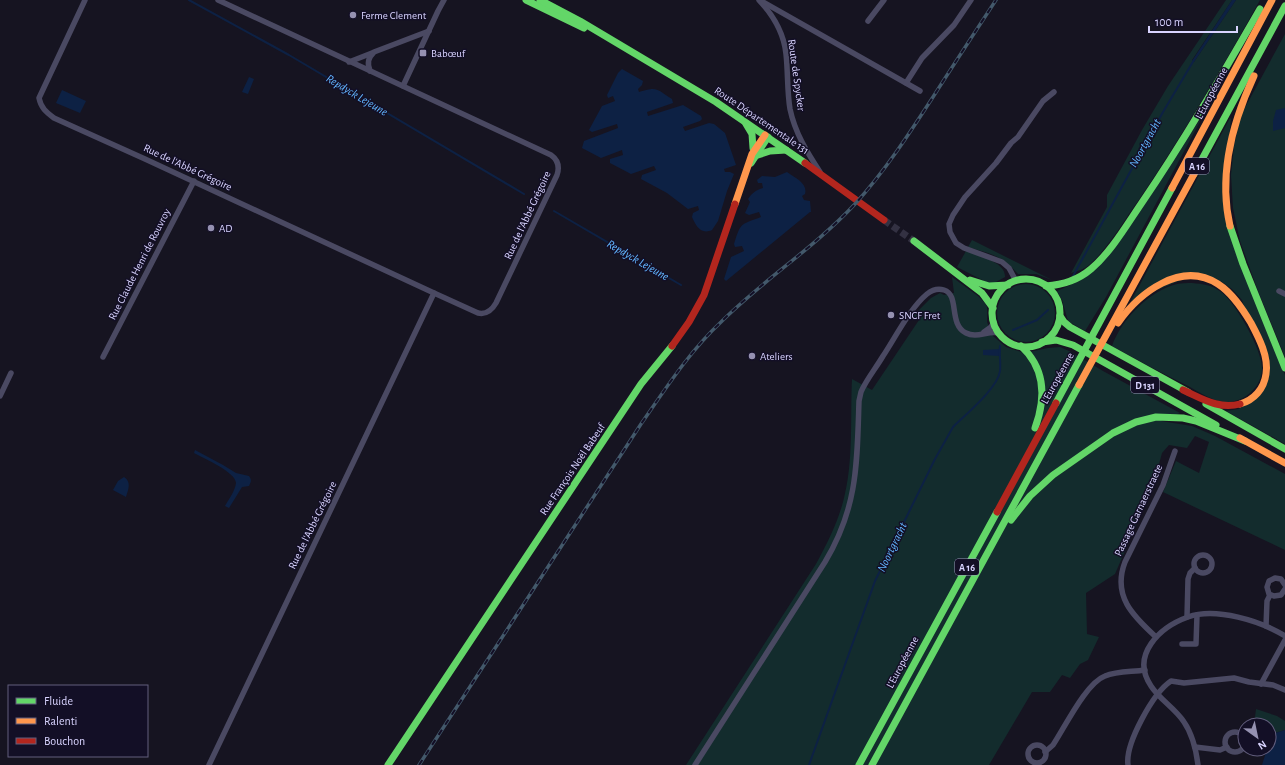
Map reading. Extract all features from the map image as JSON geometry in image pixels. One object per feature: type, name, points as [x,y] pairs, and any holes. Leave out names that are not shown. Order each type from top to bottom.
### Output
[{"type":"main road","name":"Route Départementale 131","points":[[526,0],[622,47]]},
{"type":"main road","name":"Route Départementale 131","points":[[540,0],[580,21],[680,80],[767,136],[884,220]]},
{"type":"main road","points":[[1046,286],[1066,282],[1079,276],[1092,268],[1104,256],[1153,187],[1197,119],[1265,0]]},
{"type":"main road","name":"L'Européenne","points":[[859,765],[1101,320],[1272,0]]},
{"type":"main road","name":"L'Européenne","points":[[872,765],[1053,431],[1112,327],[1285,6]]},
{"type":"main road","points":[[1285,16],[1238,110],[1227,160],[1226,183],[1228,208],[1235,242],[1285,368]]},
{"type":"main road","name":"Rue François Noël Babeuf","points":[[388,765],[641,384],[686,327],[695,312],[706,291],[753,149],[752,134],[744,121]]},
{"type":"main road","name":"Rue François Noël Babeuf","points":[[753,149],[767,136]]},
{"type":"main road","name":"Rue François Noël Babeuf","points":[[746,172],[767,136]]},
{"type":"main road","points":[[753,159],[766,151],[777,149],[786,150]]},
{"type":"main road","points":[[914,241],[984,295],[993,308]]},
{"type":"main road","points":[[956,272],[973,282],[987,287],[999,287],[1016,281],[1024,279],[1032,280],[1046,286],[1057,300],[1060,316],[1054,332],[1042,342],[1031,346],[1021,346],[1009,342],[999,333],[994,322],[993,308],[998,294],[1008,284]]},
{"type":"main road","points":[[1112,327],[1140,297],[1154,287],[1169,280],[1185,276],[1201,277],[1216,282],[1229,292],[1237,300],[1246,314],[1263,349],[1267,369],[1264,383],[1252,399],[1232,406],[1214,404],[1183,390]]},
{"type":"main road","name":"D 131","points":[[1060,316],[1065,324],[1070,327],[1285,449]]},
{"type":"main road","name":"D 131","points":[[1042,342],[1056,340],[1073,345],[1285,463]]},
{"type":"main road","points":[[1004,498],[1039,420],[1042,404],[1042,384],[1037,366],[1032,356],[1021,346]]},
{"type":"main road","points":[[976,573],[1017,511],[1033,492],[1061,469],[1106,438],[1125,427],[1153,418],[1178,417],[1196,421],[1245,441]]},
{"type":"main road","points":[[879,765],[923,671]]},
{"type":"street","name":"Rue de l'Abbé Grégoire","points":[[85,0],[39,98],[45,112],[54,118],[194,181],[478,313],[485,313],[492,310],[557,175],[559,165],[556,159],[551,155],[218,0]]},
{"type":"street","points":[[438,11],[441,0]]},
{"type":"street","points":[[403,86],[444,0]]},
{"type":"street","name":"Route de Spycker","points":[[759,0],[920,91]]},
{"type":"street","name":"Route de Spycker","points":[[759,0],[773,19],[784,42],[790,105],[796,130],[806,150],[823,175]]},
{"type":"street","points":[[868,21],[884,0]]},
{"type":"street","points":[[906,83],[924,56],[954,25],[971,0]]},
{"type":"street","points":[[349,62],[429,31]]},
{"type":"street","points":[[370,71],[368,59],[370,55],[376,51]]},
{"type":"street","points":[[1016,281],[1009,268],[1002,262],[967,249],[956,243],[950,232],[949,224],[965,197],[1011,143],[1018,137],[1043,101],[1054,92]]},
{"type":"street","name":"Rue Claude Henri de Rouvroy","points":[[103,357],[194,181]]},
{"type":"street","points":[[695,765],[836,544],[847,517],[853,491],[858,454],[859,401],[861,392],[910,315],[923,298],[930,292],[945,290],[952,297],[958,327],[969,334],[980,334],[992,331],[999,333]]},
{"type":"street","points":[[1279,291],[1285,294]]},
{"type":"street","name":"Rue de l'Abbé Grégoire","points":[[209,765],[434,293]]},
{"type":"street","points":[[980,334],[990,328],[994,322]]},
{"type":"street","points":[[0,396],[11,373]]},
{"type":"street","name":"Passage Garnaerstraete","points":[[1156,637],[1129,609],[1122,593],[1122,574],[1125,562],[1163,484],[1175,451]]},
{"type":"street","points":[[1187,617],[1188,579],[1190,573],[1195,568]]},
{"type":"street","points":[[1266,626],[1267,601],[1270,595],[1267,587],[1268,583],[1271,579],[1275,578],[1283,581],[1285,585]]},
{"type":"street","points":[[1270,595],[1279,596],[1285,589]]},
{"type":"street","points":[[1182,644],[1196,644],[1197,615]]},
{"type":"street","points":[[1198,765],[1196,747],[1183,720],[1150,684],[1145,670],[1146,652],[1150,643],[1171,625],[1187,617],[1197,615],[1222,615],[1250,620],[1285,636]]},
{"type":"street","points":[[1261,684],[1285,640]]},
{"type":"street","points":[[1045,752],[1053,745],[1087,691],[1095,681],[1108,674],[1145,670]]},
{"type":"street","points":[[1128,765],[1128,758],[1137,728],[1151,703],[1167,684],[1173,681],[1184,683],[1234,678],[1249,682],[1273,685],[1285,690]]},
{"type":"street","points":[[1196,747],[1220,750],[1226,747]]},
{"type":"green space","points":[[1226,0],[1232,0],[1192,60],[1194,62],[1236,0],[1260,0],[1187,125],[1156,174],[1116,232],[1104,249],[1090,264],[1084,269],[1071,273],[1107,207],[1107,195],[1142,130],[1168,86]]},
{"type":"green space","points":[[1285,34],[1285,357],[1258,291],[1240,241],[1233,208],[1231,175],[1234,146],[1241,115]]},
{"type":"green space","points":[[1204,114],[1106,297],[1085,331],[1068,321],[1062,300],[1057,291],[1077,282],[1095,270]]},
{"type":"green space","points":[[1230,118],[1223,197],[1268,335],[1285,375],[1285,444],[1226,411],[1239,409],[1269,378],[1242,300],[1232,289],[1222,282],[1198,273],[1131,301]]},
{"type":"green space","points":[[972,240],[1052,280],[1036,274],[1018,274],[1001,259],[968,247]]},
{"type":"green space","points":[[966,251],[996,263],[1001,267],[1005,277],[994,283],[988,283],[957,267]]},
{"type":"green space","points":[[952,277],[985,303],[987,307],[987,322],[993,336],[1006,347],[1024,353],[1060,347],[1071,352],[1180,413],[1161,421],[1192,426],[1215,436],[1285,474],[1285,550],[1163,492],[1176,461],[1199,473],[1209,442],[1195,436],[1187,448],[1169,445],[1162,453],[1153,486],[1115,574],[1086,593],[1087,634],[1099,637],[1088,660],[1080,664],[1070,678],[1062,675],[1050,692],[1032,692],[989,765],[686,765],[816,564],[835,526],[841,510],[849,472],[852,379],[872,390],[919,320],[913,316],[931,298],[940,293],[944,295],[954,293]]},
{"type":"green space","points":[[1192,283],[1211,286],[1227,298],[1241,316],[1258,350],[1262,371],[1258,384],[1245,397],[1238,400],[1223,402],[1210,398],[1112,346],[1122,326],[1137,308],[1147,300],[1156,293],[1177,284]]},
{"type":"green space","points":[[1020,284],[1032,284],[1047,292],[1055,307],[1055,319],[1047,334],[1032,342],[1020,342],[1005,334],[997,319],[997,307],[1005,292]]},
{"type":"green space","points":[[1256,709],[1277,716],[1285,721],[1285,730],[1277,732],[1277,717],[1255,717]]},
{"type":"water","points":[[1232,0],[1236,0],[1194,62],[1192,61]]},
{"type":"water","points":[[622,69],[643,81],[642,85],[638,89],[639,92],[654,89],[672,99],[673,103],[647,112],[648,116],[683,105],[701,116],[702,119],[683,127],[685,131],[709,123],[714,124],[725,133],[736,165],[724,169],[725,172],[734,174],[718,221],[712,230],[705,231],[699,229],[695,224],[692,217],[693,213],[699,210],[698,206],[688,209],[667,193],[641,179],[642,175],[656,170],[654,166],[631,174],[610,163],[610,159],[623,155],[622,150],[601,158],[582,148],[584,141],[618,128],[617,124],[592,132],[589,130],[602,106],[615,101],[613,96],[608,98],[607,95],[618,73]]},
{"type":"water","points":[[249,77],[254,79],[248,94],[242,92]]},
{"type":"water","points":[[62,90],[86,101],[80,113],[56,103]]},
{"type":"water","points":[[1285,108],[1285,128],[1273,131],[1273,121],[1276,110]]},
{"type":"water","points":[[787,172],[800,181],[805,187],[805,194],[802,196],[804,200],[810,201],[811,212],[726,281],[724,279],[731,257],[744,251],[742,246],[735,247],[734,244],[740,228],[745,223],[761,217],[759,212],[749,215],[745,213],[750,202],[748,199],[754,192],[763,188],[762,183],[758,183],[757,180],[762,176],[775,177]]},
{"type":"water","points":[[1001,349],[1000,356],[983,355],[983,350]]},
{"type":"water","points":[[195,450],[236,473],[250,477],[251,481],[249,486],[242,487],[229,508],[225,506],[232,495],[236,483],[235,479],[225,470],[194,453]]},
{"type":"water","points":[[124,477],[129,484],[126,497],[113,490],[118,481]]},
{"type":"water","points":[[1285,730],[1285,765],[1262,765],[1264,757],[1277,757],[1277,732]]},
{"type":"waterway","name":"Repdyck Lejeune","points":[[189,0],[289,55],[524,194]]},
{"type":"waterway","name":"Noortgracht","points":[[1073,276],[1163,112],[1194,60]]},
{"type":"waterway","name":"Repdyck Lejeune","points":[[554,211],[681,285]]},
{"type":"waterway","name":"Noortgracht","points":[[1013,330],[1037,320],[1048,310]]},
{"type":"waterway","name":"Noortgracht","points":[[809,765],[875,581],[935,459],[953,427],[987,393],[998,378],[1000,371],[1000,346]]},
{"type":"tunnel","points":[[884,220],[914,241]]},
{"type":"railway","points":[[419,765],[641,424],[678,371],[721,322],[754,292],[806,250],[855,204],[887,165],[906,138],[996,0]]},
{"type":"traffic: fast","points":[[526,0],[584,28]]},
{"type":"traffic: fast","points":[[540,0],[580,21],[716,102],[805,163]]},
{"type":"traffic: fast","points":[[1194,174],[1285,6]]},
{"type":"traffic: fast","points":[[1046,286],[1064,283],[1081,276],[1091,269],[1112,247],[1188,132],[1260,9]]},
{"type":"traffic: fast","points":[[746,124],[752,134],[753,148]]},
{"type":"traffic: fast","points":[[751,163],[768,137]]},
{"type":"traffic: fast","points":[[758,155],[770,151],[786,150]]},
{"type":"traffic: fast","points":[[1056,403],[1172,188]]},
{"type":"traffic: fast","points":[[1230,226],[1243,264],[1285,368]]},
{"type":"traffic: fast","points":[[914,241],[982,293],[993,308]]},
{"type":"traffic: fast","points":[[1026,279],[1039,282],[1050,289],[1057,300],[1060,313],[1057,326],[1050,337],[1039,344],[1026,347],[1013,344],[1002,337],[995,326],[992,313],[995,300],[1002,289],[1013,282],[1026,279]]},
{"type":"traffic: fast","points":[[970,280],[989,286],[1008,285]]},
{"type":"traffic: fast","points":[[1060,316],[1070,327],[1188,392]]},
{"type":"traffic: fast","points":[[1042,342],[1056,340],[1073,345],[1216,425]]},
{"type":"traffic: fast","points":[[388,765],[641,384],[672,346]]},
{"type":"traffic: fast","points":[[1021,346],[1035,364],[1042,384],[1041,406],[1035,428]]},
{"type":"traffic: fast","points":[[872,765],[1079,385]]},
{"type":"traffic: fast","points":[[1206,404],[1285,449]]},
{"type":"traffic: fast","points":[[1011,520],[1030,496],[1053,475],[1113,433],[1136,422],[1156,417],[1183,418],[1196,421],[1245,441]]},
{"type":"traffic: fast","points":[[859,765],[997,512]]},
{"type":"traffic: slow","points":[[1172,188],[1272,0]]},
{"type":"traffic: slow","points":[[1230,226],[1226,187],[1229,149],[1239,112],[1254,76]]},
{"type":"traffic: slow","points":[[735,204],[752,154],[765,135]]},
{"type":"traffic: slow","points":[[1079,385],[1194,174]]},
{"type":"traffic: slow","points":[[1118,323],[1137,301],[1162,283],[1176,278],[1190,276],[1204,278],[1218,284],[1232,296],[1248,317],[1265,354],[1267,368],[1261,389],[1250,400],[1240,404]]},
{"type":"traffic: slow","points":[[1240,438],[1285,463]]},
{"type":"traffic: jam","points":[[805,163],[884,220]]},
{"type":"traffic: jam","points":[[672,346],[689,322],[704,295],[735,204]]},
{"type":"traffic: jam","points":[[1183,390],[1203,400],[1217,404],[1240,404]]},
{"type":"traffic: jam","points":[[997,512],[1056,403]]},
{"type":"place","name":"Ferme Clement","points":[[353,15]]},
{"type":"place","name":"Babœuf","points":[[423,53]]},
{"type":"place","name":"AD","points":[[211,228]]},
{"type":"place","name":"SNCF Fret","points":[[891,315]]},
{"type":"place","name":"Ateliers","points":[[752,356]]}]
